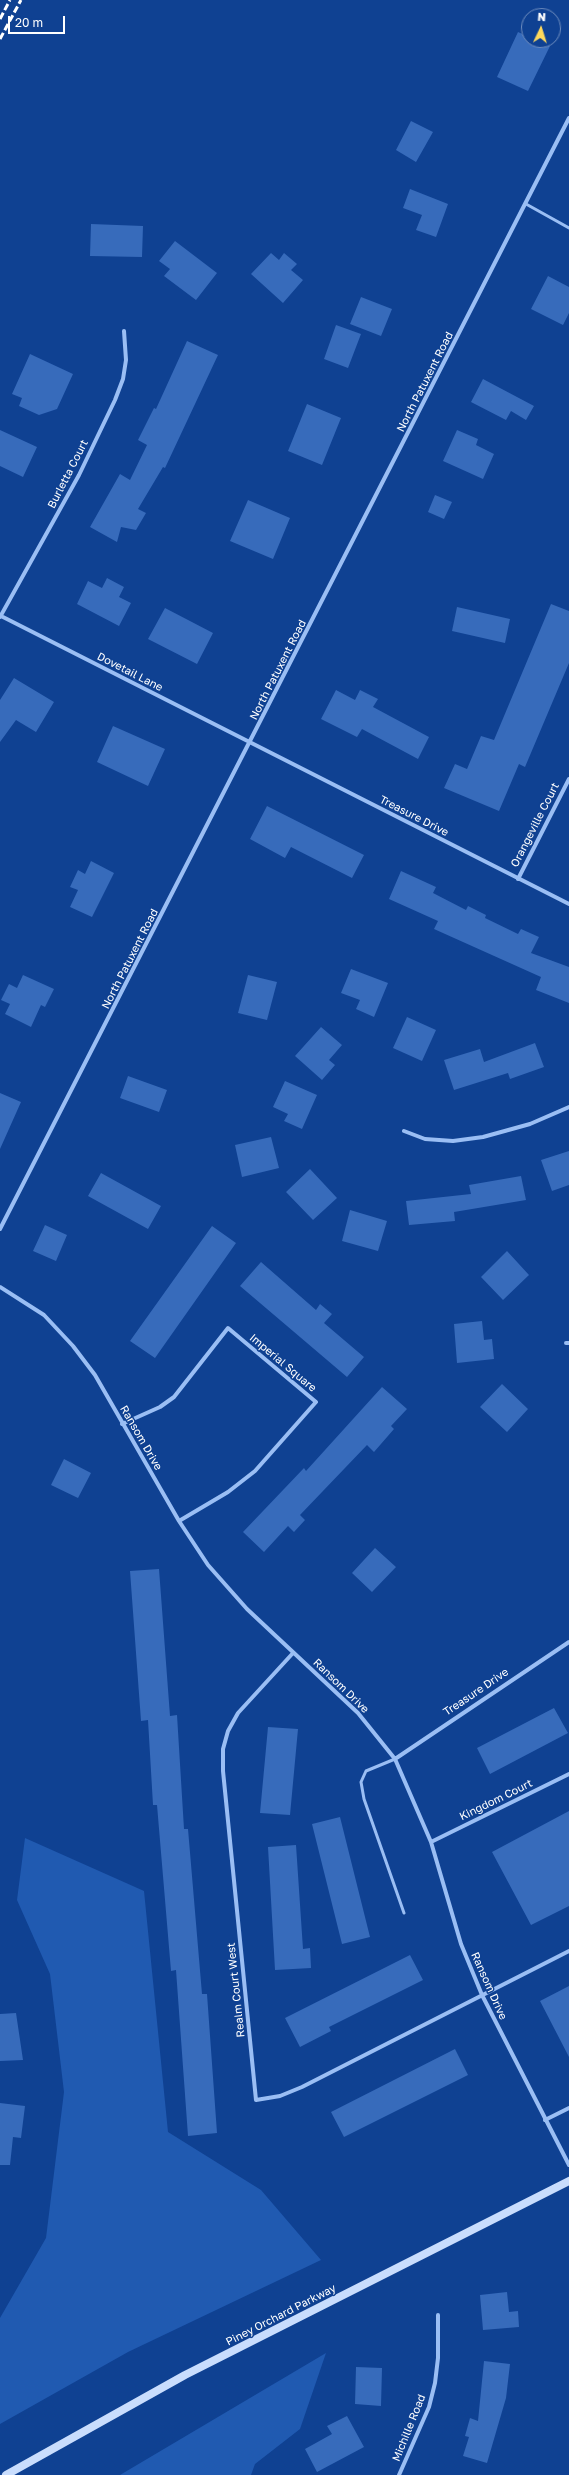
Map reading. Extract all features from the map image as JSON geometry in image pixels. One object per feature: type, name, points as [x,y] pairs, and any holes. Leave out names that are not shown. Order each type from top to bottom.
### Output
[{"type":"main road","name":"Piney Orchard Parkway","points":[[6,2475],[185,2375],[569,2181]]},
{"type":"street","name":"North Patuxent Road","points":[[0,1229],[250,744],[569,118]]},
{"type":"street","name":"Burletta Court","points":[[1,617],[79,475],[115,400],[123,379],[126,360],[124,331]]},
{"type":"street","name":"Dovetail Lane","points":[[1,617],[250,744]]},
{"type":"street","name":"Treasure Drive","points":[[250,744],[569,904]]},
{"type":"street","name":"Orangeville Court","points":[[518,879],[569,779]]},
{"type":"street","points":[[404,1131],[425,1139],[453,1141],[483,1137],[530,1124],[569,1107]]},
{"type":"street","name":"Ransom Drive","points":[[0,1287],[44,1316],[73,1346],[95,1375],[179,1521],[208,1565],[247,1609],[358,1713],[394,1759],[431,1842],[461,1944],[482,1996],[569,2165]]},
{"type":"street","name":"Imperial Square","points":[[122,1424],[160,1407],[174,1397],[228,1328],[316,1402],[255,1471],[228,1492],[179,1521]]},
{"type":"street","name":"Treasure Drive","points":[[394,1759],[569,1642]]},
{"type":"street","name":"Realm Court West","points":[[293,1653],[238,1713],[228,1731],[223,1749],[222,1772],[256,2100],[280,2096],[302,2087],[482,1996]]},
{"type":"street","name":"Kingdom Court","points":[[431,1842],[569,1774]]},
{"type":"street","points":[[482,1996],[569,1951]]},
{"type":"street","points":[[545,2120],[569,2108]]},
{"type":"street","name":"Michille Road","points":[[399,2475],[429,2407],[435,2382],[438,2358],[438,2314]]},
{"type":"lane","points":[[526,204],[569,228]]},
{"type":"lane","points":[[394,1759],[366,1771],[361,1782],[364,1799],[404,1913]]},
{"type":"shaded area","points":[[25,1838],[144,1891],[168,2132],[261,2190],[321,2260],[128,2352],[0,2424],[0,2318],[46,2238],[64,2092],[50,1974],[17,1900]]},
{"type":"shaded area","points":[[326,2353],[300,2429],[255,2464],[251,2475],[120,2475]]},
{"type":"building","points":[[518,32],[521,33],[521,48],[549,48],[528,91],[497,77]]},
{"type":"building","points":[[411,121],[433,132],[416,162],[396,150]]},
{"type":"building","points":[[410,189],[448,204],[436,237],[416,230],[422,215],[403,208]]},
{"type":"building","points":[[91,224],[143,226],[142,257],[90,256]]},
{"type":"building","points":[[175,241],[217,273],[196,300],[164,276],[170,269],[159,261]]},
{"type":"building","points":[[271,253],[279,260],[284,253],[297,264],[291,270],[303,280],[283,303],[251,274]]},
{"type":"building","points":[[548,276],[569,287],[569,313],[563,325],[531,309]]},
{"type":"building","points":[[361,297],[392,309],[381,336],[350,324]]},
{"type":"building","points":[[336,325],[361,334],[348,368],[324,359]]},
{"type":"building","points":[[187,341],[218,355],[165,468],[163,467],[138,509],[146,513],[136,530],[121,527],[117,542],[90,527],[120,474],[130,480],[147,445],[138,440],[154,408],[156,409]]},
{"type":"building","points":[[30,354],[73,374],[57,409],[39,415],[19,406],[22,398],[12,394]]},
{"type":"building","points":[[483,379],[534,406],[526,420],[511,411],[506,420],[471,402]]},
{"type":"building","points":[[307,404],[341,418],[322,465],[288,451]]},
{"type":"building","points":[[0,430],[37,447],[23,477],[0,466]]},
{"type":"building","points":[[457,430],[478,439],[476,445],[494,454],[483,479],[443,461]]},
{"type":"building","points":[[435,495],[452,502],[444,519],[428,512]]},
{"type":"building","points":[[248,500],[290,518],[273,559],[230,541]]},
{"type":"building","points":[[107,578],[124,587],[119,597],[131,603],[119,626],[77,604],[88,581],[102,588]]},
{"type":"building","points":[[551,604],[569,611],[569,663],[525,767],[519,764],[499,811],[444,788],[455,764],[467,769],[481,736],[494,740]]},
{"type":"building","points":[[457,607],[510,619],[505,643],[452,631]]},
{"type":"building","points":[[165,608],[213,633],[197,664],[148,639]]},
{"type":"building","points":[[14,678],[54,702],[36,732],[16,720],[0,742],[0,700]]},
{"type":"building","points":[[336,690],[355,700],[360,690],[378,699],[373,707],[429,737],[418,759],[362,729],[357,737],[321,719]]},
{"type":"building","points":[[113,726],[165,749],[148,786],[97,762]]},
{"type":"building","points":[[267,806],[364,855],[352,878],[291,847],[285,858],[250,839]]},
{"type":"building","points":[[91,861],[114,873],[92,917],[70,907],[78,890],[70,887],[78,870],[85,874]]},
{"type":"building","points":[[401,871],[436,887],[433,893],[466,910],[468,906],[486,915],[485,918],[518,934],[521,929],[539,937],[531,953],[569,967],[569,1003],[536,990],[541,977],[434,929],[438,921],[389,899]]},
{"type":"building","points":[[351,969],[388,983],[374,1017],[356,1009],[360,1000],[341,993]]},
{"type":"building","points":[[23,975],[54,989],[45,1007],[41,1005],[31,1027],[5,1014],[10,1004],[1,1000],[9,984],[17,988]]},
{"type":"building","points":[[248,975],[277,982],[267,1020],[238,1013]]},
{"type":"building","points":[[407,1017],[436,1030],[422,1061],[393,1048]]},
{"type":"building","points":[[321,1027],[342,1045],[329,1060],[335,1065],[322,1080],[295,1056]]},
{"type":"building","points":[[535,1043],[544,1067],[510,1079],[508,1073],[454,1090],[444,1060],[480,1049],[484,1062]]},
{"type":"building","points":[[128,1076],[167,1090],[159,1112],[120,1098]]},
{"type":"building","points":[[285,1081],[317,1095],[302,1129],[284,1121],[288,1114],[273,1107]]},
{"type":"building","points":[[0,1093],[21,1102],[0,1149]]},
{"type":"building","points":[[271,1137],[279,1168],[242,1177],[235,1145]]},
{"type":"building","points":[[569,1151],[569,1185],[552,1191],[541,1160]]},
{"type":"building","points":[[310,1169],[337,1198],[313,1220],[286,1192]]},
{"type":"building","points":[[101,1173],[161,1206],[148,1229],[88,1196]]},
{"type":"building","points":[[521,1176],[526,1200],[454,1212],[455,1221],[409,1225],[406,1201],[471,1194],[469,1185]]},
{"type":"building","points":[[350,1210],[387,1221],[378,1251],[342,1241]]},
{"type":"building","points":[[45,1225],[67,1235],[56,1261],[33,1251]]},
{"type":"building","points":[[212,1226],[236,1243],[155,1358],[130,1341]]},
{"type":"building","points":[[507,1251],[529,1275],[503,1300],[481,1277]]},
{"type":"building","points":[[261,1262],[316,1310],[320,1304],[332,1314],[324,1323],[364,1357],[347,1377],[240,1286]]},
{"type":"building","points":[[482,1321],[484,1340],[492,1339],[494,1359],[457,1363],[454,1324]]},
{"type":"building","points":[[502,1384],[528,1409],[507,1432],[480,1407]]},
{"type":"building","points":[[382,1387],[407,1409],[391,1426],[394,1429],[374,1452],[367,1445],[300,1515],[305,1520],[294,1532],[288,1526],[264,1552],[243,1532],[304,1468],[306,1471]]},
{"type":"building","points":[[64,1459],[91,1473],[78,1498],[51,1485]]},
{"type":"building","points":[[375,1548],[396,1567],[372,1592],[352,1573]]},
{"type":"building","points":[[159,1569],[170,1716],[177,1715],[184,1829],[188,1829],[202,1994],[207,1994],[217,2133],[188,2136],[176,1970],[171,1971],[157,1805],[153,1805],[148,1720],[141,1721],[130,1571]]},
{"type":"building","points":[[554,1708],[568,1733],[490,1774],[477,1748]]},
{"type":"building","points":[[268,1727],[298,1729],[290,1815],[260,1813]]},
{"type":"building","points":[[569,1811],[569,1906],[531,1925],[492,1852]]},
{"type":"building","points":[[340,1817],[370,1937],[342,1944],[312,1824]]},
{"type":"building","points":[[296,1845],[303,1949],[310,1948],[311,1968],[275,1970],[268,1847]]},
{"type":"building","points":[[410,1955],[423,1980],[329,2027],[331,2031],[300,2047],[285,2018]]},
{"type":"building","points":[[569,1986],[569,2057],[540,2001]]},
{"type":"building","points":[[16,2013],[23,2060],[0,2061],[0,2014]]},
{"type":"building","points":[[455,2049],[468,2075],[344,2137],[331,2112]]},
{"type":"building","points":[[0,2103],[25,2106],[21,2138],[13,2137],[10,2165],[0,2165]]},
{"type":"building","points":[[507,2292],[509,2312],[518,2311],[519,2327],[483,2330],[480,2295]]},
{"type":"building","points":[[484,2361],[510,2364],[506,2398],[487,2463],[463,2456],[469,2437],[465,2436],[470,2418],[478,2421]]},
{"type":"building","points":[[356,2367],[382,2368],[381,2406],[355,2404]]},
{"type":"building","points":[[347,2416],[364,2447],[317,2472],[305,2449],[332,2434],[327,2426]]},
{"type":"railway","points":[[0,19],[10,0]]},
{"type":"railway","points":[[0,39],[21,0]]}]
